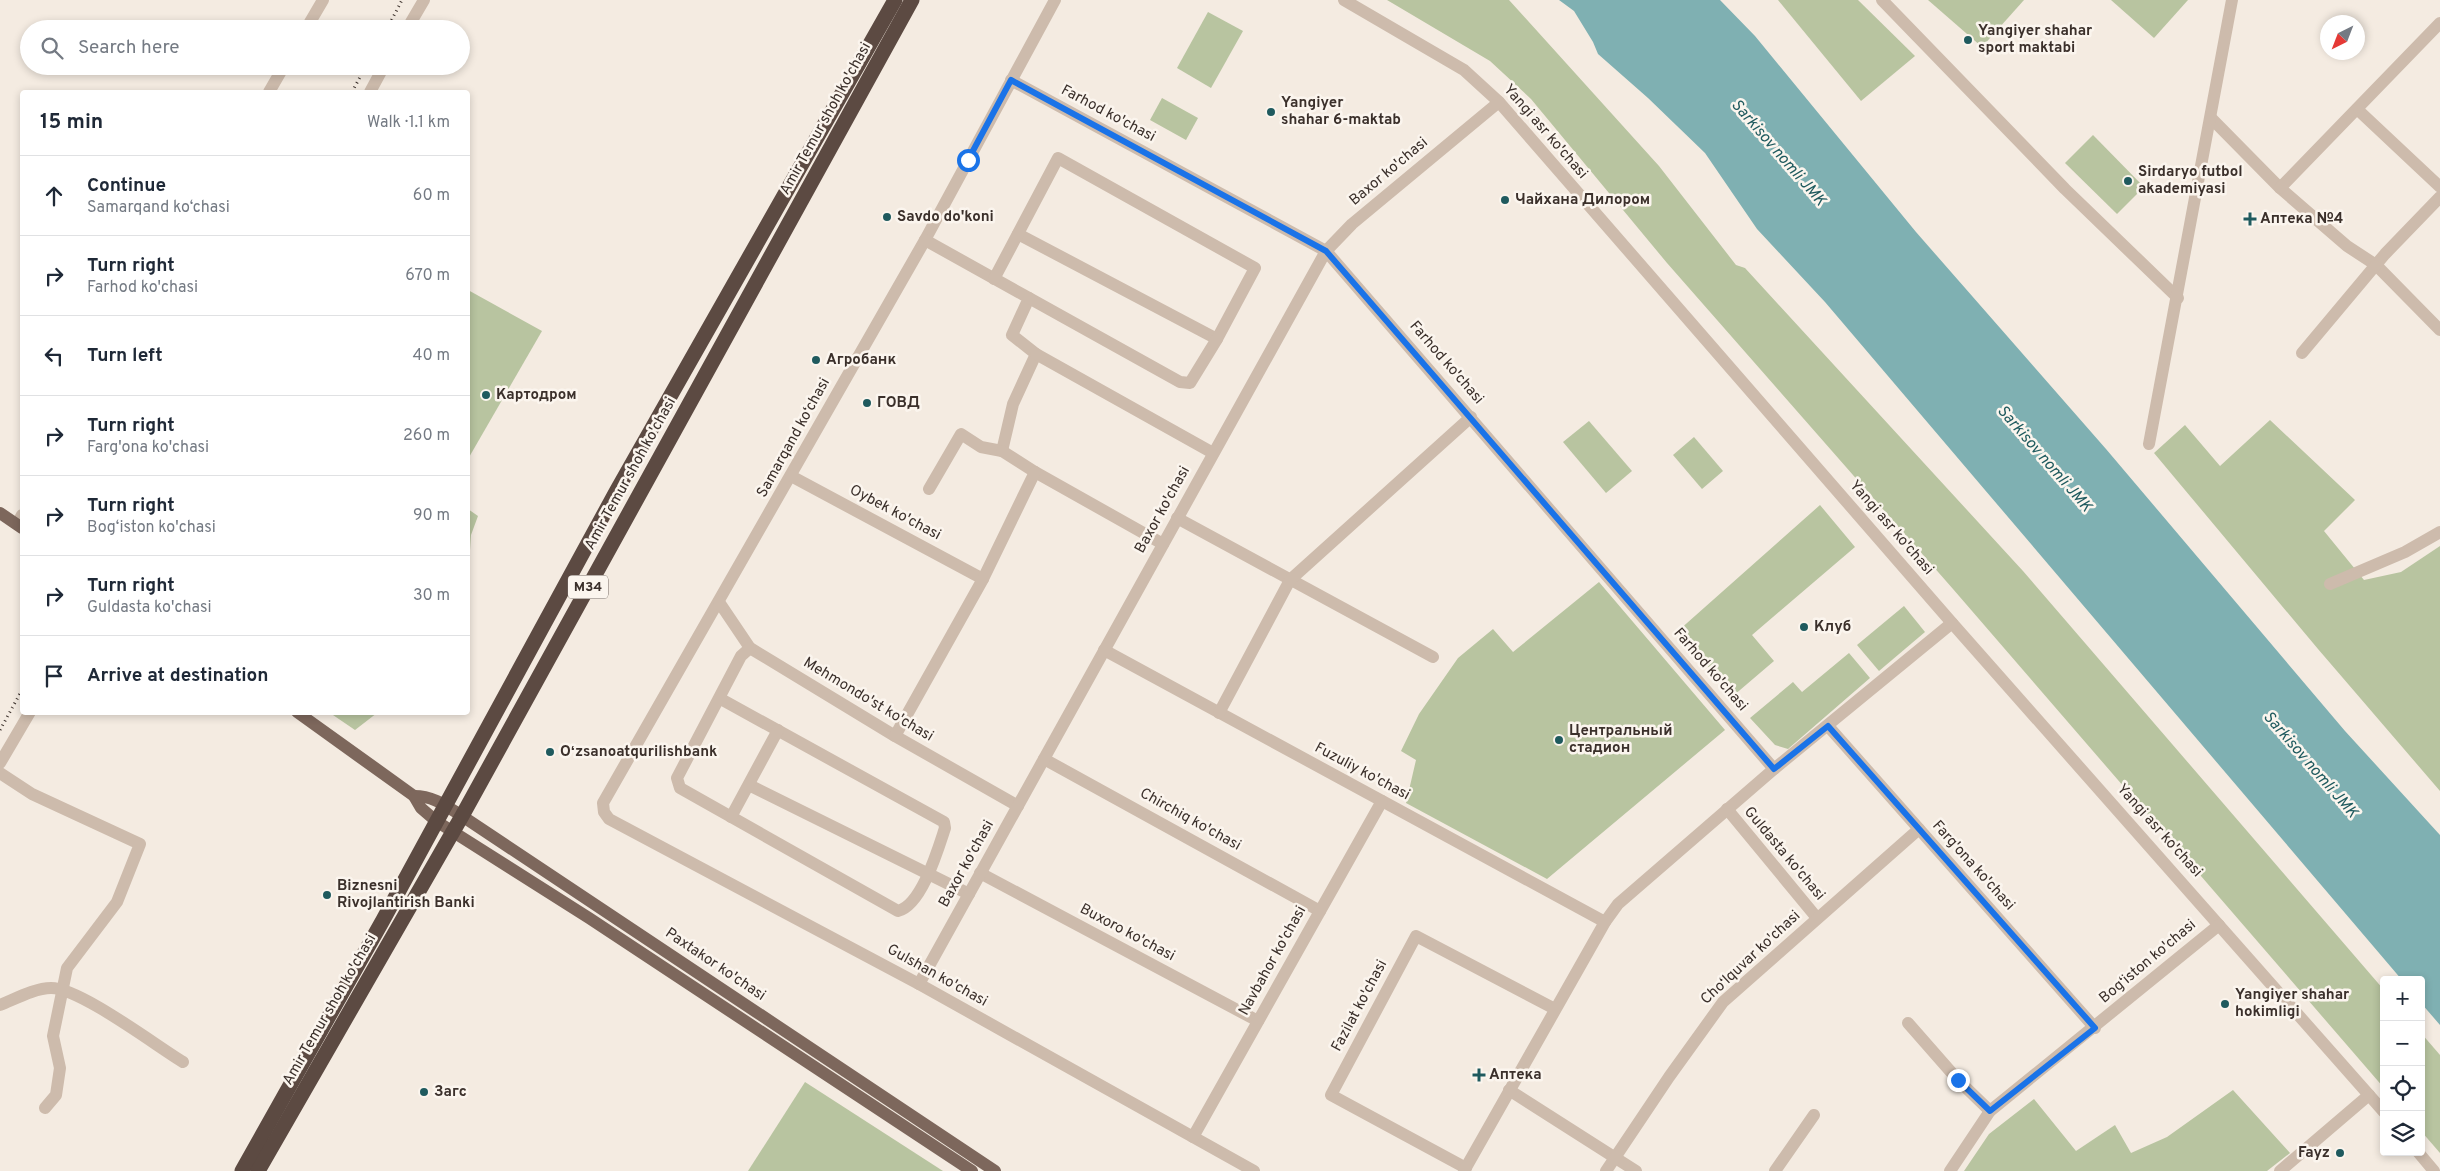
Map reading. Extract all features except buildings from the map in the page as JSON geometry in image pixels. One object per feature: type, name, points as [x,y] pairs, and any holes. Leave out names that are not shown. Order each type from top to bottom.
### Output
[{"type":"highway","name":"Amir Temur shoh ko'chasi","points":[[242,1171],[617,490],[895,0]]},
{"type":"highway","name":"Amir Temur shoh ko'chasi","points":[[258,1171],[462,816],[912,0]]},
{"type":"highway","points":[[617,490],[636,500]]},
{"type":"main road","points":[[0,513],[20,522]]},
{"type":"main road","name":"Paxtakor ko'chasi","points":[[301,715],[414,796],[421,808],[436,821],[597,924],[972,1171]]},
{"type":"main road","name":"Paxtakor ko'chasi","points":[[414,796],[427,796],[462,816],[995,1171]]},
{"type":"street","points":[[311,20],[323,0]]},
{"type":"street","points":[[412,20],[424,0]]},
{"type":"street","name":"Samarqand ko‘chasi","points":[[604,812],[603,803],[792,476],[925,240],[1055,0]]},
{"type":"street","name":"Yangi asr ko'chasi","points":[[1344,0],[1464,70],[1499,102],[1952,623],[2383,1111]]},
{"type":"street","points":[[1882,0],[2065,189],[2178,298]]},
{"type":"street","points":[[2149,444],[2178,298],[2232,0]]},
{"type":"street","points":[[2280,188],[2438,28]]},
{"type":"street","points":[[270,90],[279,75]]},
{"type":"street","points":[[371,90],[379,75]]},
{"type":"street","name":"Farhod ko'chasi","points":[[1011,80],[1326,251],[1774,769]]},
{"type":"street","name":"Baxor ko'chasi","points":[[919,984],[1326,251],[1352,224],[1499,102]]},
{"type":"street","points":[[2357,109],[2440,187]]},
{"type":"street","points":[[2211,118],[2280,188],[2347,246],[2376,265],[2440,330]]},
{"type":"street","points":[[925,240],[1180,382],[1190,383],[1217,339],[1255,268],[1058,158],[994,278]]},
{"type":"street","points":[[2302,353],[2376,265],[2440,197]]},
{"type":"street","points":[[1018,234],[1217,339]]},
{"type":"street","points":[[1028,298],[1012,335],[1036,354],[1212,454]]},
{"type":"street","points":[[1002,451],[1012,404],[1036,354]]},
{"type":"street","points":[[1219,713],[1290,580],[1471,417]]},
{"type":"street","points":[[929,489],[961,434],[982,447],[1002,451],[1035,472],[1163,544]]},
{"type":"street","points":[[895,736],[983,579],[1035,472]]},
{"type":"street","name":"Oybek ko'chasi","points":[[792,476],[983,579]]},
{"type":"street","points":[[1177,518],[1433,657]]},
{"type":"street","points":[[2330,584],[2405,552],[2440,532]]},
{"type":"street","name":"Mehmondo'st ko'chasi","points":[[719,602],[750,648],[895,736],[1018,806]]},
{"type":"street","points":[[1465,1169],[1605,922],[1618,904],[1726,809],[1952,623]]},
{"type":"street","points":[[718,698],[944,822],[945,828],[929,873],[908,907],[898,911],[680,788],[676,778],[718,698],[741,656],[750,648]]},
{"type":"street","name":"Fuzuliy ko'chasi","points":[[1104,650],[1605,922]]},
{"type":"street","points":[[0,763],[28,715]]},
{"type":"street","name":"Farg'ona ko'chasi","points":[[1828,726],[2095,1028]]},
{"type":"street","points":[[731,817],[778,730]]},
{"type":"street","name":"Chirchiq ko'chasi","points":[[1044,758],[1320,911]]},
{"type":"street","points":[[0,773],[32,794],[140,844],[116,902],[67,968],[53,1036],[60,1068],[56,1095],[45,1108]]},
{"type":"street","points":[[749,785],[969,894]]},
{"type":"street","name":"Navbahor ko'chasi","points":[[1193,1137],[1382,801]]},
{"type":"street","name":"Guldasta ko'chasi","points":[[1726,809],[1817,918]]},
{"type":"street","name":"Gulshan ko'chasi","points":[[604,812],[609,819],[919,984],[1254,1171]]},
{"type":"street","name":"Cho‘lquvar ko'chasi","points":[[1606,1171],[1706,1024],[1724,1002],[1919,829]]},
{"type":"street","name":"Buxoro ko'chasi","points":[[980,873],[1258,1021]]},
{"type":"street","name":"Bog‘iston ko'chasi","points":[[1950,1171],[1990,1111],[2095,1028],[2219,924]]},
{"type":"street","name":"Fazilat ko'chasi","points":[[1465,1169],[1331,1094],[1416,936],[1555,1009]]},
{"type":"street","points":[[0,1005],[48,988],[63,989],[182,1062]]},
{"type":"street","points":[[1908,1023],[1958,1080],[1990,1111]]},
{"type":"street","points":[[1509,1090],[1636,1171]]},
{"type":"street","points":[[2280,1171],[2369,1095]]},
{"type":"street","points":[[1775,1171],[1814,1115]]},
{"type":"street","points":[[2421,1156],[2434,1171]]},
{"type":"green space","points":[[1387,0],[1509,0],[1659,166],[1736,265],[1745,268],[2023,571],[2380,985],[2380,1083],[1953,589],[1667,263],[1531,99],[1490,61]]},
{"type":"green space","points":[[1778,0],[1858,0],[1915,56],[1861,101]]},
{"type":"green space","points":[[1928,0],[2024,0],[1982,47]]},
{"type":"green space","points":[[2111,0],[2188,0],[2154,38]]},
{"type":"green space","points":[[1208,12],[1243,31],[1211,88],[1177,68]]},
{"type":"green space","points":[[1162,98],[1198,118],[1186,140],[1150,120]]},
{"type":"green space","points":[[2093,135],[2144,187],[2117,214],[2065,163]]},
{"type":"green space","name":"Картодром","points":[[470,291],[542,331],[470,456]]},
{"type":"green space","points":[[2270,420],[2355,500],[2324,531],[2364,580],[2401,572],[2440,546],[2440,791],[2154,453],[2185,425],[2220,466]]},
{"type":"green space","points":[[1589,421],[1632,471],[1606,493],[1563,442]]},
{"type":"green space","points":[[1694,437],[1723,471],[1702,489],[1673,455]]},
{"type":"green space","points":[[1820,505],[1855,547],[1752,635],[1774,661],[1733,696],[1678,631]]},
{"type":"green space","points":[[470,510],[478,516],[471,535],[470,550]]},
{"type":"green space","name":"Центральный стадион","points":[[1599,582],[1725,730],[1547,879],[1406,803],[1416,760],[1401,751],[1419,714],[1458,658],[1493,629],[1513,652]]},
{"type":"green space","points":[[1904,606],[1925,632],[1879,671],[1857,645]]},
{"type":"green space","points":[[1849,653],[1870,678],[1788,749],[1775,745],[1750,718],[1793,682],[1802,692]]},
{"type":"green space","points":[[333,715],[374,715],[355,730]]},
{"type":"green space","points":[[2425,1038],[2440,1055],[2440,1153],[2425,1136]]},
{"type":"green space","points":[[805,1082],[943,1171],[748,1171]]},
{"type":"green space","points":[[2233,1090],[2290,1153],[2267,1171],[1964,1171],[1989,1134],[2034,1099],[2076,1151],[2115,1125],[2131,1153],[2167,1137]]},
{"type":"water","name":"Sarkisov nomli JMK","points":[[1559,0],[1720,0],[1755,36],[1916,232],[2106,449],[2345,731],[2440,835],[2440,1025],[2425,1008],[2425,976],[2399,976],[1825,302],[1757,229],[1705,153],[1648,98],[1598,54],[1574,11]]},
{"type":"railway","points":[[392,20],[402,0]]},
{"type":"railway","points":[[353,90],[361,75]]},
{"type":"railway","points":[[0,730],[20,694]]},
{"type":"place","name":"Yangiyer shahar sport maktabi","points":[[1968,40]]},
{"type":"place","name":"Yangiyer shahar 6-maktab","points":[[1271,112]]},
{"type":"place","name":"Sirdaryo futbol akademiyasi","points":[[2128,181]]},
{"type":"place","name":"Чайхана Дилором","points":[[1505,200]]},
{"type":"place","name":"Savdo do'koni","points":[[887,217]]},
{"type":"place","name":"Аптека №4","points":[[2250,219]]},
{"type":"place","name":"Агробанк","points":[[816,360]]},
{"type":"place","name":"Картодром","points":[[486,395]]},
{"type":"place","name":"ГОВД","points":[[867,403]]},
{"type":"place","name":"Клуб","points":[[1804,627]]},
{"type":"place","name":"Центральный стадион","points":[[1559,740]]},
{"type":"place","name":"Oʻzsanoatqurilishbank","points":[[550,752]]},
{"type":"place","name":"Biznesni Rivojlantirish Banki","points":[[327,895]]},
{"type":"place","name":"Yangiyer shahar hokimligi","points":[[2225,1004]]},
{"type":"place","name":"Аптека","points":[[1479,1075]]},
{"type":"place","name":"Загс","points":[[424,1092]]},
{"type":"place","name":"Fayz","points":[[2340,1153]]},
{"type":"route","points":[[968,160],[1011,80],[1326,251],[1774,769],[1828,726],[2095,1028],[1990,1111],[1958,1080]]}]
